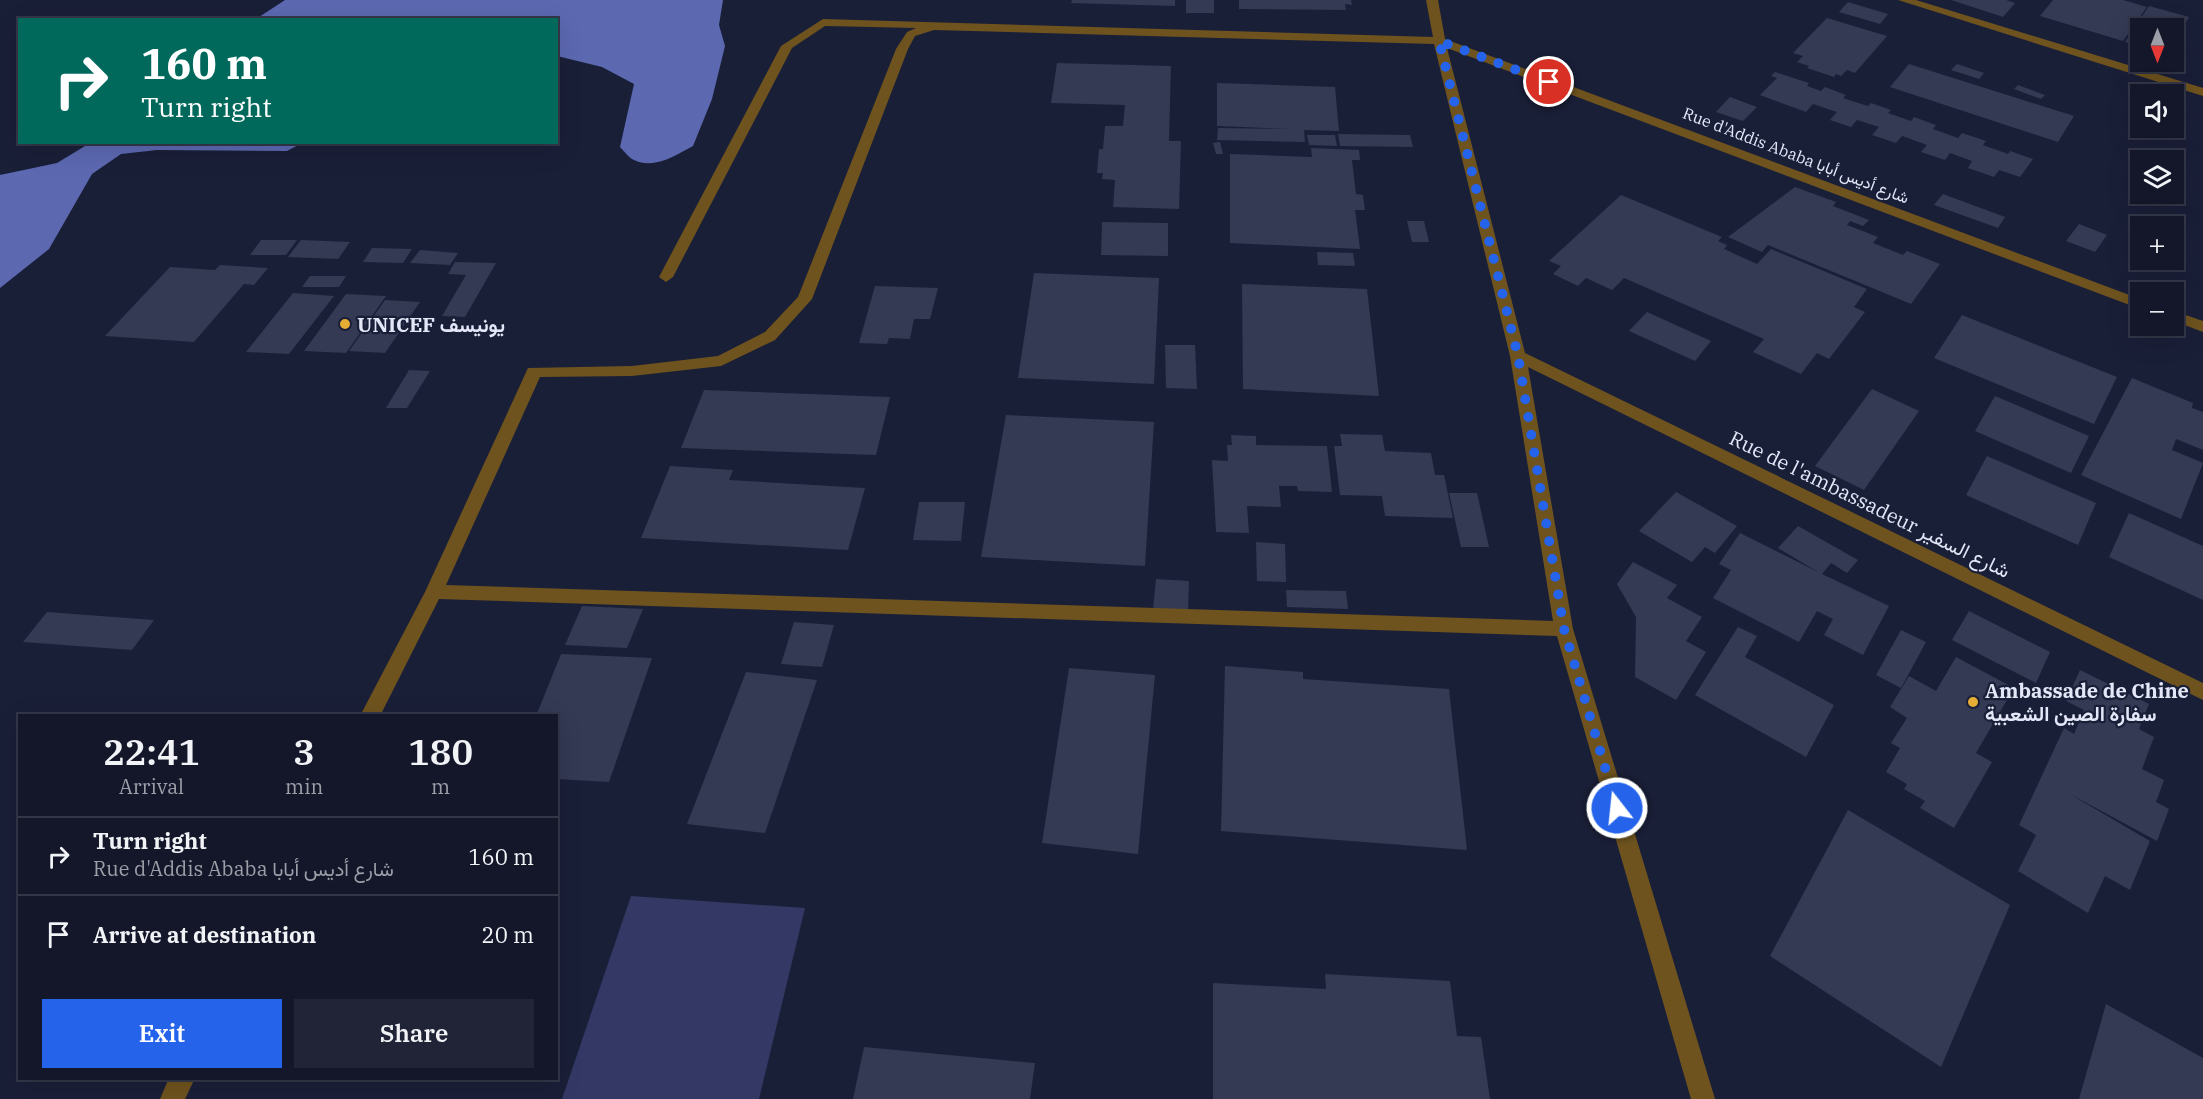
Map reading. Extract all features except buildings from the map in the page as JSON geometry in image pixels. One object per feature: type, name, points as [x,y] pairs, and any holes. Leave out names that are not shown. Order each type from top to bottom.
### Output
[{"type":"street","points":[[1432,0],[1439,41],[1518,356],[1564,629],[1703,1099]]},
{"type":"street","points":[[1904,0],[2203,92]]},
{"type":"street","name":"Rue d'Addis Ababa شارع أديس أبابا","points":[[666,277],[787,46],[823,22],[1439,41],[2130,300]]},
{"type":"street","points":[[371,714],[434,592],[534,372],[632,371],[721,361],[770,336],[805,299],[903,49],[911,34],[933,26]]},
{"type":"street","points":[[2184,320],[2203,327]]},
{"type":"street","name":"Rue de l'ambassadeur شارع السفير","points":[[1518,356],[2203,692]]},
{"type":"street","points":[[434,592],[1564,629]]},
{"type":"street","points":[[172,1099],[182,1080]]},
{"type":"shaded area","points":[[285,0],[723,0],[719,25],[725,46],[712,99],[693,146],[665,160],[642,163],[630,158],[620,147],[634,84],[602,67],[558,56],[558,18],[258,18]]},
{"type":"shaded area","points":[[88,144],[300,144],[287,151],[157,150],[121,154],[92,174],[49,249],[0,288],[0,175],[57,163]]},
{"type":"shaded area","points":[[631,896],[805,908],[759,1099],[562,1099]]},
{"type":"place","name":"UNICEF يونيسف","points":[[345,324]]},
{"type":"place","name":"Ambassade de Chine سفارة الصين الشعبية","points":[[1973,702]]},
{"type":"route","points":[[1549,82],[1439,41],[1518,356],[1564,629],[1617,808]]}]
